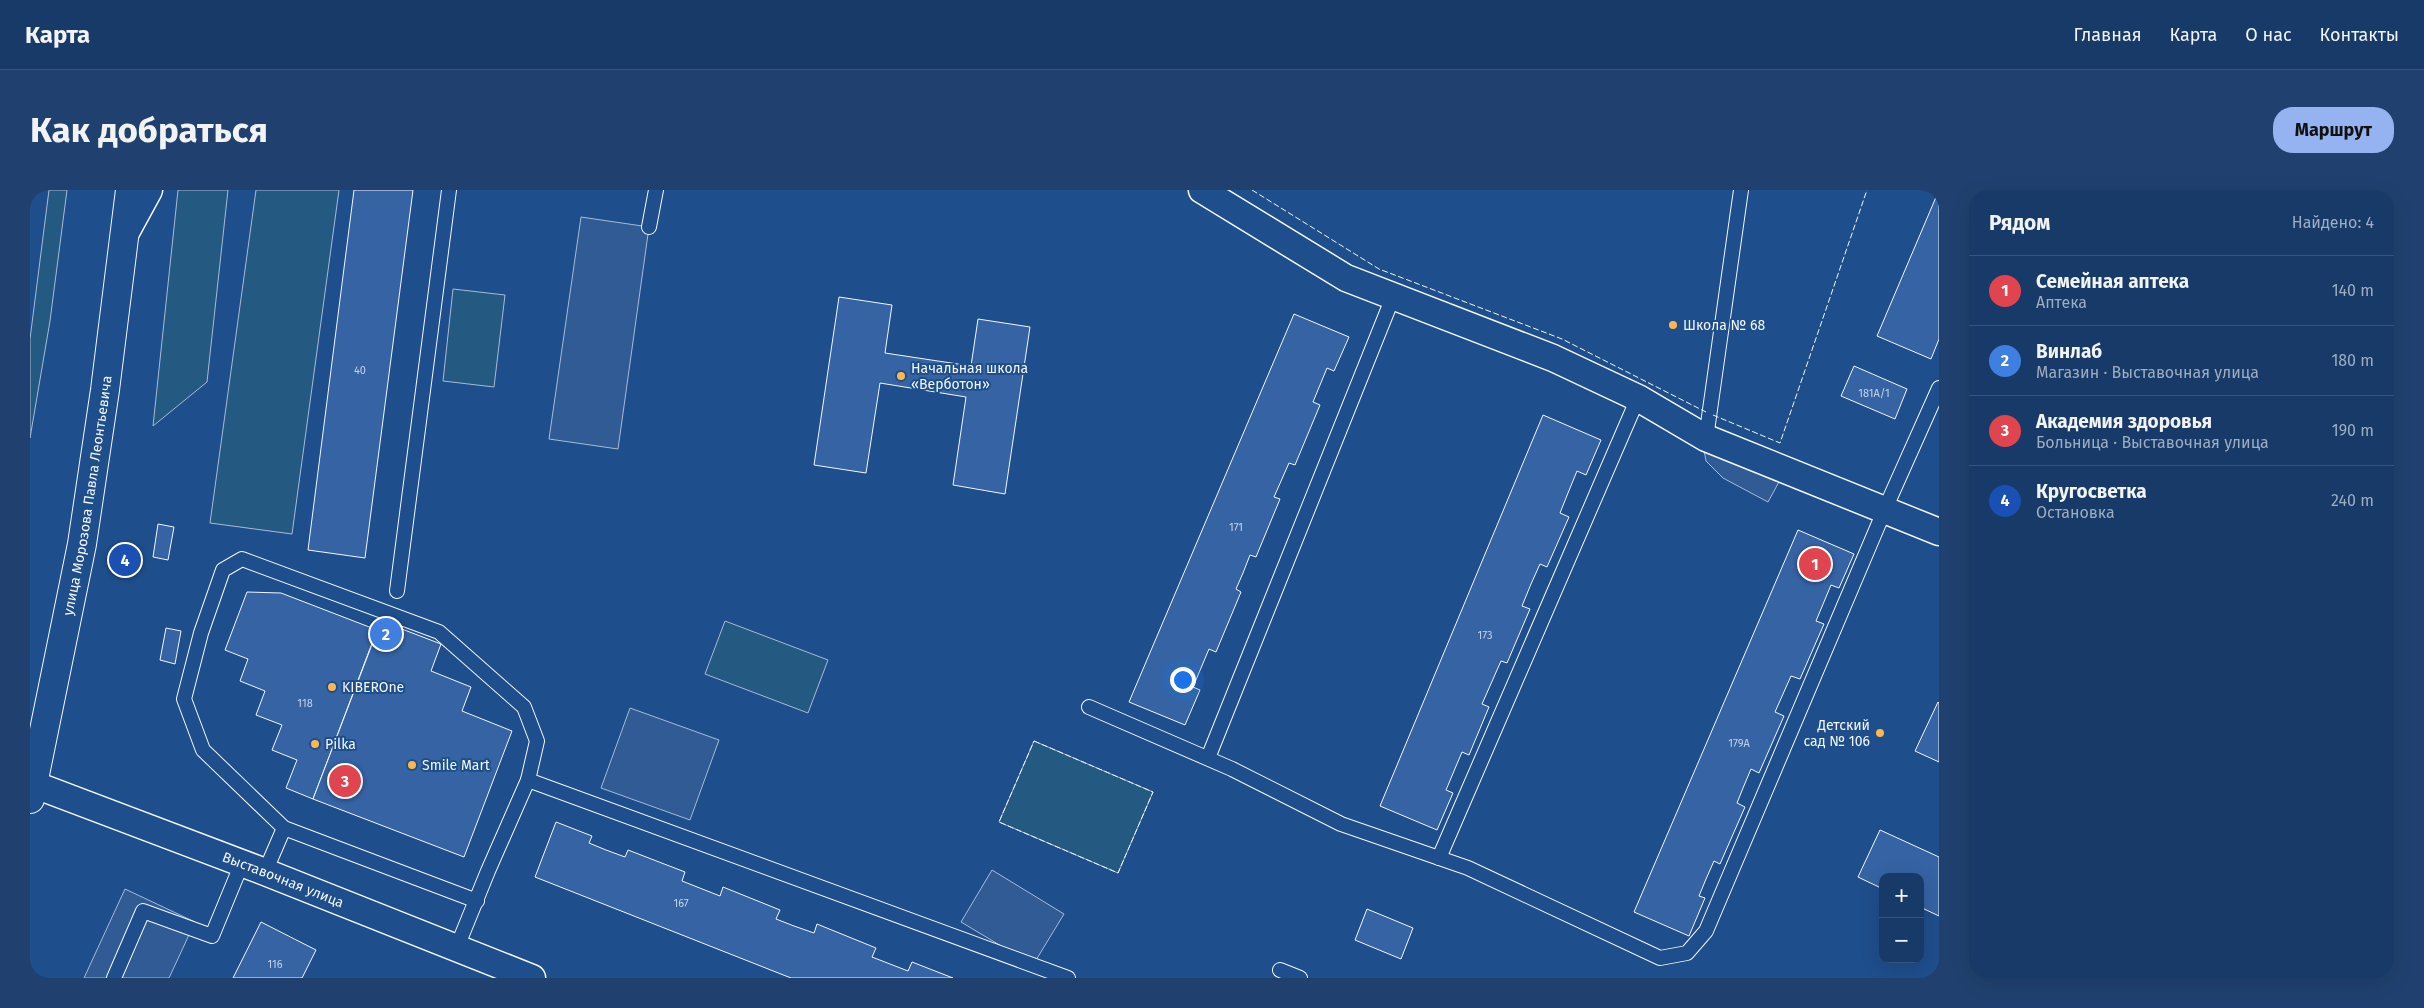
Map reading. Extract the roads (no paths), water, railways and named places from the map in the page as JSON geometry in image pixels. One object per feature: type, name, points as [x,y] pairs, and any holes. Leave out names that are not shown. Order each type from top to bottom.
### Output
[{"type":"main road","name":"улица Морозова Павла Леонтьевича","points":[[31,789],[82,544],[105,390],[130,190]]},
{"type":"street","points":[[125,235],[149,190]]},
{"type":"street","points":[[1202,190],[1346,278],[1553,358],[1638,398],[1706,438],[1939,532]]},
{"type":"street","name":"Выставочная улица","points":[[31,789],[254,868],[532,978]]},
{"type":"lane","points":[[397,591],[449,190]]},
{"type":"lane","points":[[649,228],[656,190]]},
{"type":"lane","points":[[1706,438],[1741,190]]},
{"type":"lane","points":[[1208,758],[1392,297]]},
{"type":"lane","points":[[1089,707],[1208,758],[1341,824],[1468,868],[1660,958],[1687,953],[1706,931],[1885,509],[1939,388]]},
{"type":"lane","points":[[1439,858],[1638,398]]},
{"type":"lane","points":[[457,948],[477,901],[488,871],[528,780],[536,741],[524,708],[439,632],[242,559],[223,570],[200,633],[184,699],[203,750],[284,828],[477,901]]},
{"type":"lane","points":[[528,780],[1068,978]]},
{"type":"lane","points":[[114,978],[143,911],[212,936],[254,868],[284,828]]},
{"type":"lane","points":[[1280,970],[1300,978]]},
{"type":"place","name":"Школа № 68","points":[[1673,325]]},
{"type":"place","name":"Начальная школа «Верботон»","points":[[901,376]]},
{"type":"place","name":"Кругосветка","points":[[125,560]]},
{"type":"place","name":"Семейная аптека","points":[[1815,564]]},
{"type":"place","name":"Винлаб","points":[[386,634]]},
{"type":"place","name":"KIBEROne","points":[[332,687]]},
{"type":"place","name":"Детский сад № 106","points":[[1880,733]]},
{"type":"place","name":"Pilka","points":[[315,744]]},
{"type":"place","name":"Smile Mart","points":[[412,765]]},
{"type":"place","name":"Академия здоровья","points":[[345,781]]}]
